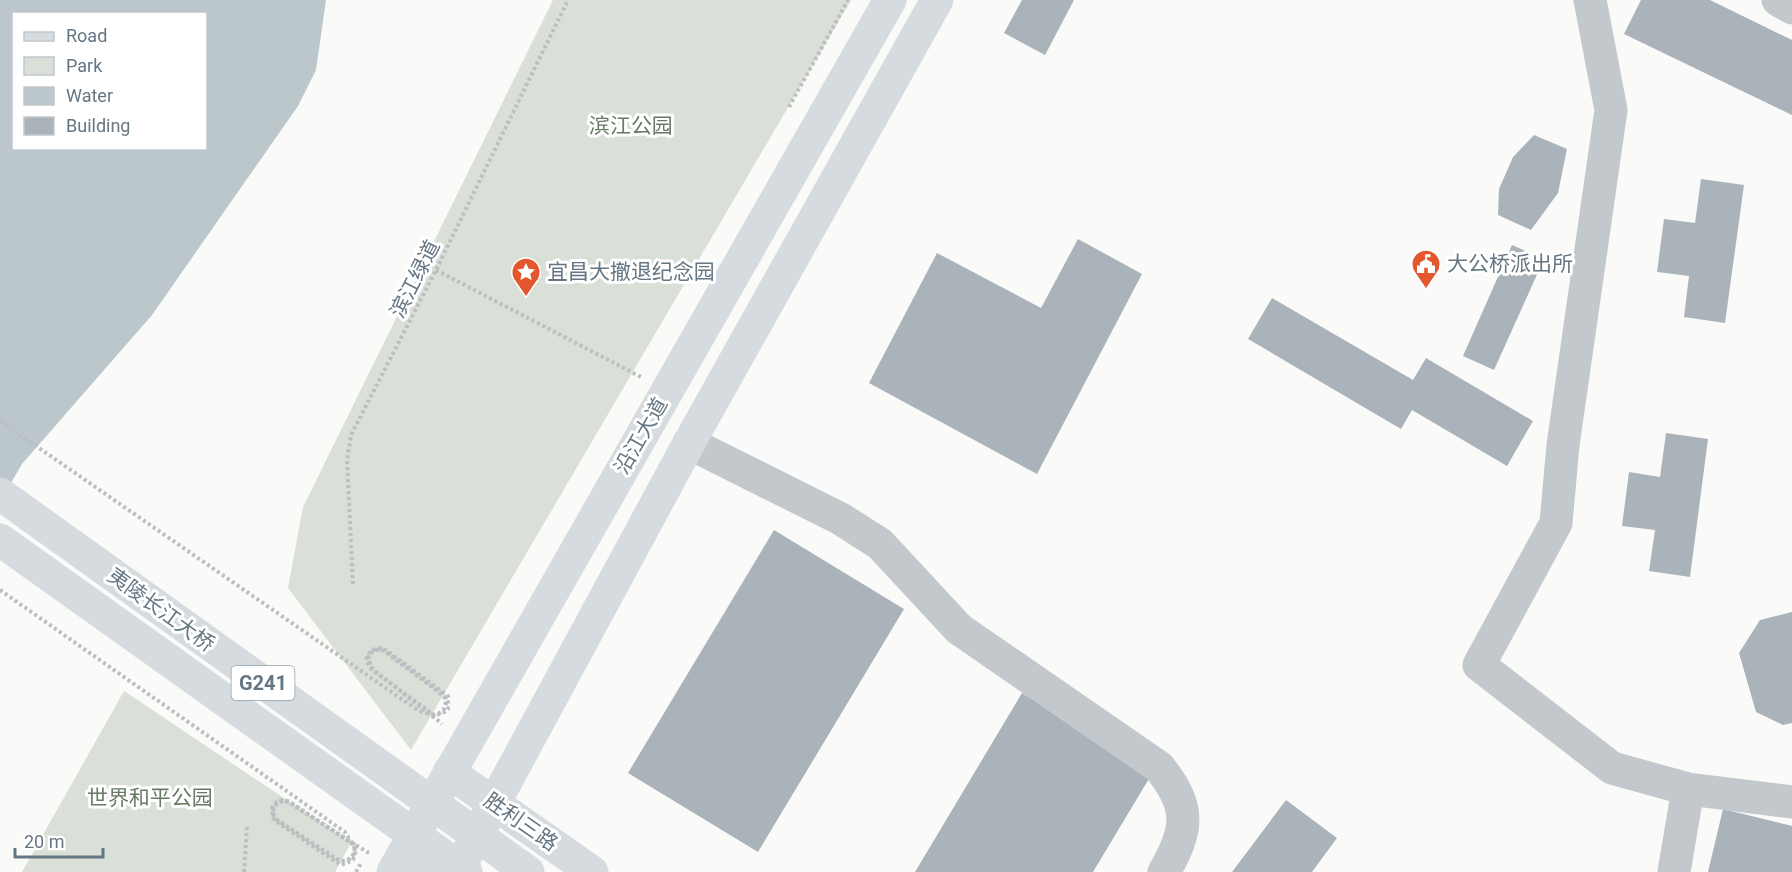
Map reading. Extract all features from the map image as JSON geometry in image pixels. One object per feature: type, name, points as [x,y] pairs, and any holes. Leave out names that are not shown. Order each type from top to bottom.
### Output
[{"type":"main road","name":"沿江大道","points":[[406,867],[449,772],[890,0]]},
{"type":"main road","points":[[457,872],[689,443],[937,0]]},
{"type":"main road","name":"夷陵长江大桥","points":[[0,494],[528,872]]},
{"type":"main road","name":"夷陵长江大桥","points":[[0,540],[466,872]]},
{"type":"main road","name":"胜利三路","points":[[449,772],[592,872]]},
{"type":"street","points":[[1590,0],[1611,110],[1563,445],[1556,523],[1479,665],[1612,768],[1688,789],[1792,802]]},
{"type":"street","points":[[1778,0],[1792,8]]},
{"type":"street","points":[[689,443],[841,519],[880,544],[959,629],[1159,766],[1181,800],[1185,822],[1179,847],[1164,872]]},
{"type":"street","points":[[1674,872],[1688,789]]},
{"type":"path","name":"滨江绿道","points":[[353,584],[347,448],[351,435],[436,270],[568,0]]},
{"type":"path","points":[[436,270],[641,378]]},
{"type":"path","points":[[0,421],[419,711],[427,713],[434,715],[445,713],[448,709],[448,696],[386,650],[376,648],[367,655],[366,660],[372,670],[381,676],[416,702],[425,709],[434,715],[439,714],[443,711],[446,706],[447,701],[445,696],[385,651],[380,649],[374,650],[370,653],[368,663],[371,668],[373,670],[408,696],[416,702],[425,709],[433,715],[439,714],[443,711],[446,701],[444,696],[384,651],[379,649],[374,650],[370,653],[368,658],[368,663],[371,668],[466,743]]},
{"type":"path","points":[[0,590],[345,832],[349,839],[354,845],[356,850],[353,860],[341,865],[277,822],[273,818],[272,808],[275,803],[280,800],[285,800],[290,802],[327,826],[336,832],[345,838],[354,845],[354,855],[350,859],[346,861],[340,861],[278,820],[274,816],[274,806],[283,801],[291,803],[327,827],[336,832],[345,838],[354,844],[355,849],[354,855],[346,861],[340,861],[278,820],[274,816],[272,811],[274,805],[283,800],[288,802],[367,852],[406,867]]},
{"type":"path","points":[[244,872],[247,826]]},
{"type":"green space","name":"滨江公园","points":[[553,0],[851,0],[411,750],[288,588],[303,507]]},
{"type":"green space","name":"世界和平公园","points":[[124,691],[351,843],[335,872],[22,872]]},
{"type":"water","points":[[0,0],[326,0],[316,70],[298,106],[152,315],[22,464],[0,502]]},
{"type":"building","points":[[1022,0],[1074,0],[1045,55],[1004,33]]},
{"type":"building","points":[[1641,0],[1710,0],[1792,40],[1792,115],[1624,34]]},
{"type":"building","points":[[1534,135],[1567,149],[1558,193],[1531,230],[1498,215],[1499,189],[1513,157]]},
{"type":"building","points":[[1701,179],[1744,185],[1725,323],[1684,317],[1689,276],[1657,272],[1664,219],[1695,223]]},
{"type":"building","points":[[1078,239],[1142,274],[1037,474],[869,383],[937,253],[1041,308]]},
{"type":"building","points":[[1512,245],[1544,259],[1494,370],[1463,356]]},
{"type":"building","points":[[1272,298],[1413,380],[1426,358],[1533,421],[1507,466],[1412,410],[1401,429],[1248,339]]},
{"type":"building","points":[[1666,433],[1708,439],[1690,577],[1649,571],[1655,530],[1622,526],[1629,472],[1660,477]]},
{"type":"building","points":[[774,530],[904,609],[758,852],[628,773]]},
{"type":"building","points":[[1792,612],[1792,723],[1783,725],[1756,712],[1739,653],[1760,620]]},
{"type":"building","points":[[1022,693],[1153,772],[1093,872],[915,872]]},
{"type":"building","points":[[1286,800],[1337,838],[1312,872],[1232,872]]},
{"type":"building","points":[[1723,809],[1792,826],[1792,872],[1708,872]]},
{"type":"place","name":"大公桥派出所","points":[[1426,290]]},
{"type":"place","name":"宜昌大撤退纪念园","points":[[526,298]]}]
